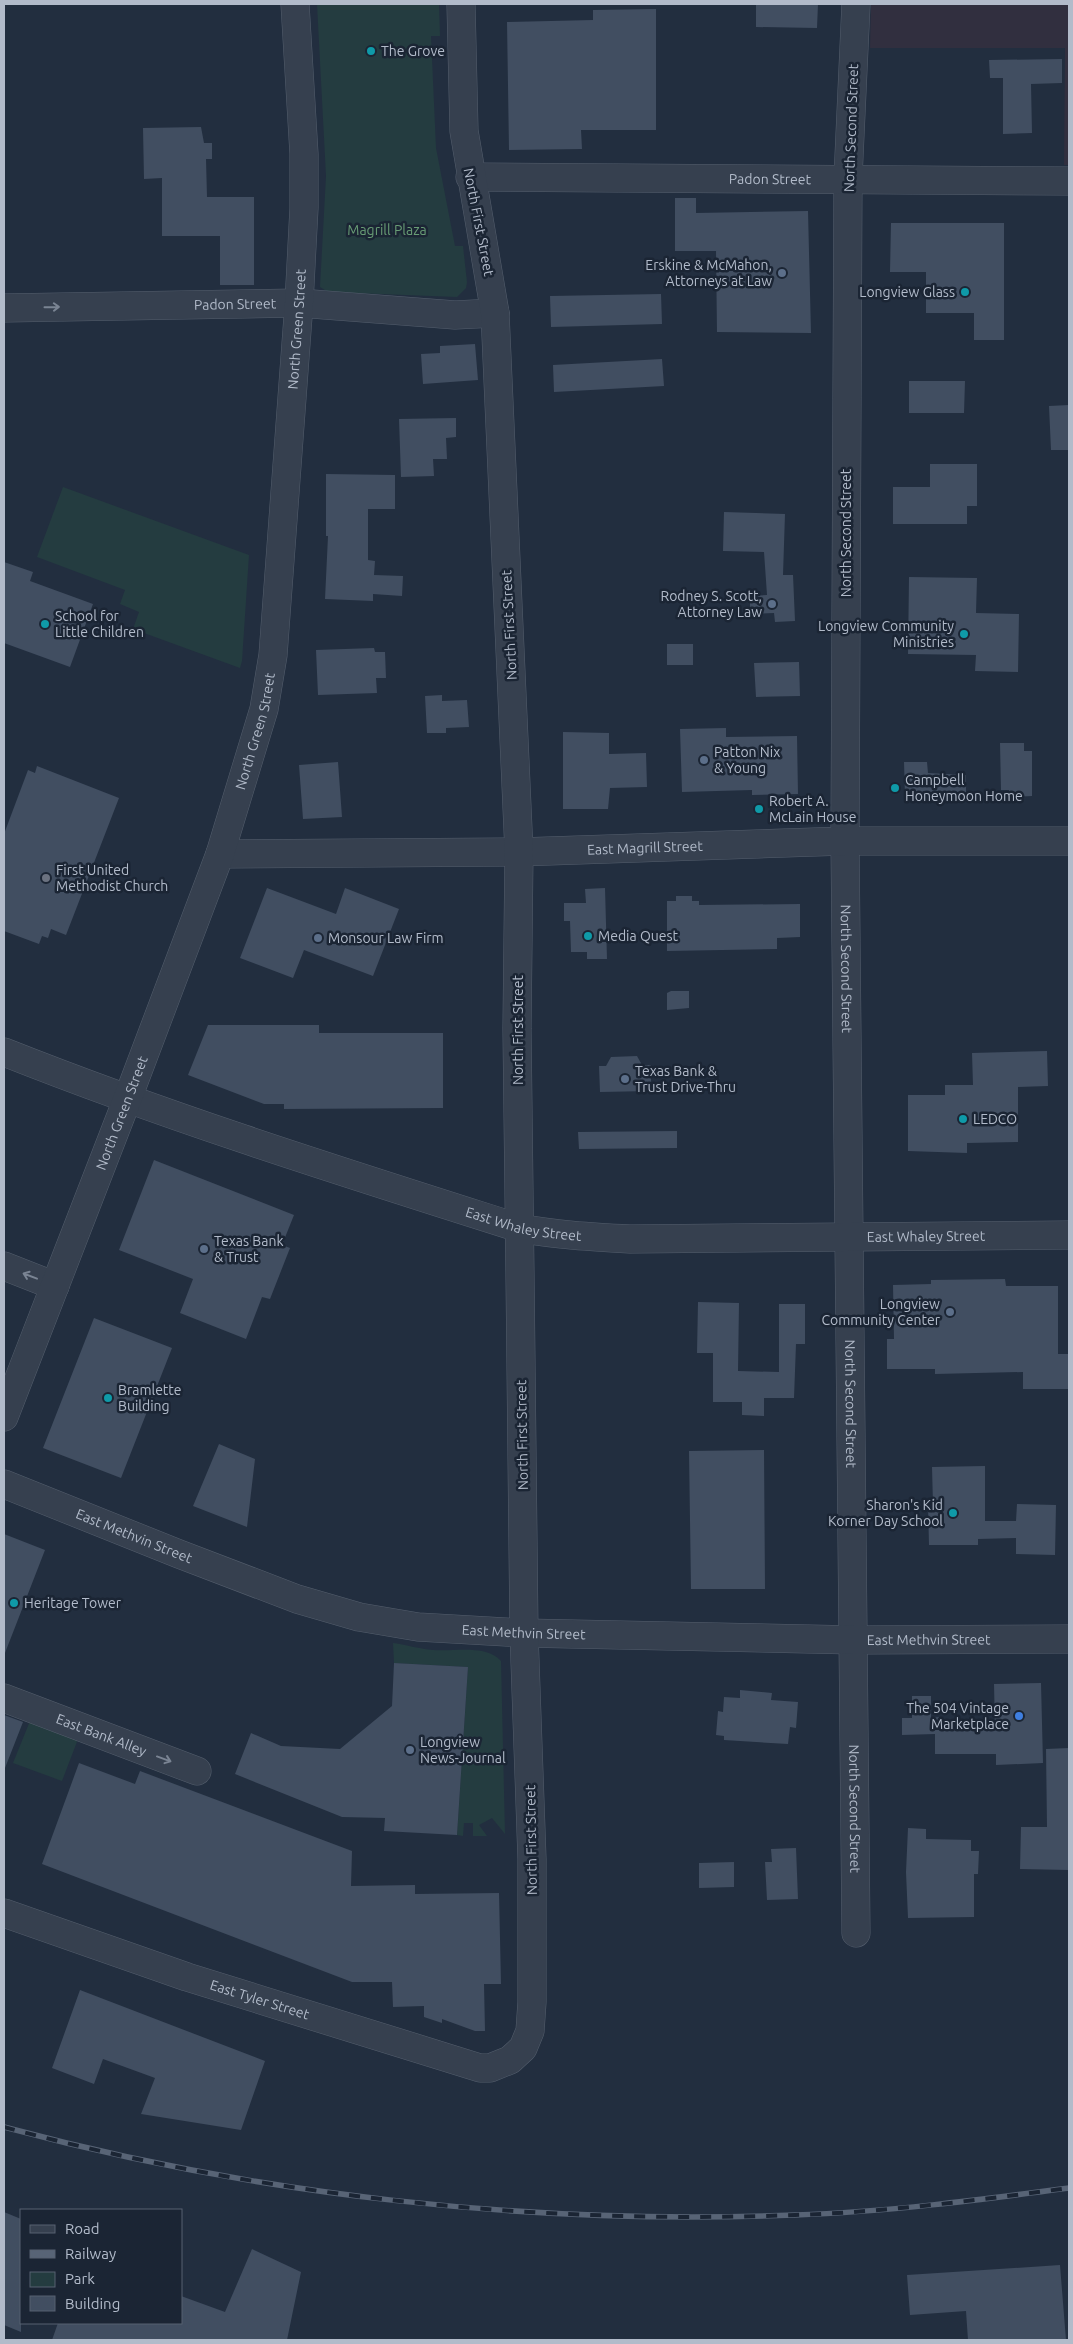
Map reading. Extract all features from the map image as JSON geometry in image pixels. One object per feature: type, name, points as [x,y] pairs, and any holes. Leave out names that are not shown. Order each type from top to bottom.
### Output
[{"type":"street","name":"North Green Street","points":[[4,1417],[220,854],[264,709],[272,664],[299,303],[305,170],[295,4]]},
{"type":"street","name":"North First Street","points":[[461,4],[462,100],[470,177],[495,313],[519,852],[517,1029],[519,1228],[524,1633],[532,1859],[532,2002],[530,2031],[523,2048],[516,2055]]},
{"type":"street","name":"North Second Street","points":[[856,4],[848,178],[845,842],[855,1640],[856,1933]]},
{"type":"street","name":"Padon Street","points":[[470,177],[848,178],[1069,181]]},
{"type":"street","name":"Padon Street","points":[[4,308],[299,303],[455,315],[495,313]]},
{"type":"street","name":"East Magrill Street","points":[[220,854],[519,852],[845,842],[1069,840]]},
{"type":"street","name":"East Whaley Street","points":[[4,1052],[127,1100],[304,1160],[519,1228],[571,1236],[630,1238],[1069,1235]]},
{"type":"street","points":[[4,1266],[55,1286]]},
{"type":"street","name":"East Methvin Street","points":[[4,1484],[229,1573],[330,1609],[418,1627],[524,1633],[855,1640],[1069,1639]]},
{"type":"street","name":"East Bank Alley","points":[[4,1698],[198,1771]]},
{"type":"street","name":"East Tyler Street","points":[[4,1913],[186,1977],[470,2065],[490,2068],[499,2066],[516,2055]]},
{"type":"shaded area","points":[[871,4],[1069,4],[1069,165],[1064,165],[1065,48],[870,48]]},
{"type":"green space","name":"Magrill Plaza","points":[[317,4],[439,4],[440,36],[431,36],[436,148],[455,246],[463,246],[467,282],[466,288],[457,297],[328,292],[320,287],[326,176]]},
{"type":"green space","points":[[63,487],[249,555],[240,668],[133,629],[139,612],[120,604],[125,590],[37,557]]},
{"type":"green space","points":[[393,1643],[433,1650],[487,1652],[501,1661],[505,1834],[492,1818],[479,1825],[487,1836],[473,1836],[473,1823],[464,1823],[463,1836],[457,1835],[468,1667],[394,1663]]},
{"type":"green space","points":[[32,1716],[80,1734],[62,1781],[13,1763]]},
{"type":"building","points":[[756,4],[818,4],[817,28],[756,27]]},
{"type":"building","points":[[656,9],[656,130],[581,130],[582,149],[509,150],[507,22],[593,20],[593,10]]},
{"type":"building","points":[[1062,59],[1062,83],[1031,84],[1032,133],[1003,134],[1003,78],[990,78],[989,60]]},
{"type":"building","points":[[201,127],[204,143],[212,143],[212,159],[206,159],[207,197],[254,197],[254,285],[220,285],[220,236],[162,236],[162,178],[144,179],[143,128]]},
{"type":"building","points":[[675,198],[696,198],[696,213],[808,211],[811,333],[717,332],[716,251],[675,251]]},
{"type":"building","name":"Longview Glass","points":[[891,223],[1004,223],[1004,340],[974,340],[974,313],[926,313],[926,272],[890,272]]},
{"type":"building","points":[[661,294],[662,324],[551,327],[550,296]]},
{"type":"building","points":[[475,344],[478,380],[423,384],[421,354],[440,353],[440,346]]},
{"type":"building","points":[[662,359],[664,386],[554,392],[553,365]]},
{"type":"building","points":[[909,381],[965,381],[964,413],[909,413]]},
{"type":"building","points":[[1069,405],[1069,450],[1051,450],[1049,406]]},
{"type":"building","points":[[456,418],[456,437],[446,438],[447,459],[433,459],[434,476],[401,477],[399,419]]},
{"type":"building","points":[[930,464],[977,464],[977,506],[967,506],[967,524],[893,524],[893,487],[930,487]]},
{"type":"building","points":[[326,474],[395,475],[395,509],[368,509],[368,560],[375,561],[374,575],[403,576],[402,596],[373,594],[373,601],[325,599],[328,536],[326,536]]},
{"type":"building","points":[[724,512],[785,514],[783,575],[793,575],[795,621],[775,622],[774,613],[750,614],[750,596],[767,595],[764,552],[723,551]]},
{"type":"building","name":"School for Little Children","points":[[4,562],[33,572],[30,581],[93,604],[70,667],[4,643]]},
{"type":"building","name":"Longview Community Ministries","points":[[909,577],[977,578],[976,613],[1019,614],[1018,672],[975,671],[976,655],[908,654]]},
{"type":"building","points":[[667,644],[693,644],[693,665],[667,665]]},
{"type":"building","points":[[374,648],[375,652],[385,652],[386,678],[376,678],[377,693],[318,695],[316,650]]},
{"type":"building","points":[[799,662],[800,696],[756,697],[754,663]]},
{"type":"building","points":[[442,695],[442,701],[467,700],[469,727],[446,728],[446,733],[427,733],[425,696]]},
{"type":"building","points":[[726,728],[726,737],[797,736],[798,794],[752,795],[752,790],[682,792],[680,729]]},
{"type":"building","points":[[563,732],[609,733],[609,754],[646,753],[647,787],[610,788],[608,809],[563,809]]},
{"type":"building","points":[[1000,743],[1024,743],[1024,751],[1032,751],[1032,796],[1009,797],[1009,790],[1001,790]]},
{"type":"building","points":[[338,762],[342,817],[303,819],[299,765]]},
{"type":"building","points":[[904,762],[927,762],[928,773],[966,775],[966,793],[905,795]]},
{"type":"building","name":"First United Methodist Church","points":[[37,766],[119,798],[66,935],[51,929],[48,938],[42,936],[39,944],[4,931],[4,834],[28,770],[35,773]]},
{"type":"building","name":"Monsour Law Firm","points":[[267,888],[336,914],[345,888],[399,909],[373,976],[304,950],[293,978],[240,958]]},
{"type":"building","name":"Media Quest","points":[[605,888],[607,959],[587,959],[587,952],[571,952],[570,921],[564,921],[564,903],[586,903],[585,889]]},
{"type":"building","points":[[676,896],[692,896],[692,901],[699,901],[699,905],[800,904],[800,937],[777,938],[777,949],[667,951],[667,901],[676,901]]},
{"type":"building","points":[[671,991],[689,991],[689,1008],[667,1010],[667,993]]},
{"type":"building","points":[[208,1025],[319,1025],[319,1033],[443,1033],[443,1108],[284,1109],[284,1104],[264,1104],[188,1075]]},
{"type":"building","name":"LEDCO","points":[[1047,1051],[1048,1086],[1018,1087],[1018,1142],[967,1143],[967,1153],[908,1151],[908,1095],[945,1095],[945,1085],[973,1085],[972,1053]]},
{"type":"building","name":"Texas Bank & Trust Drive-Thru","points":[[637,1056],[642,1065],[651,1065],[651,1091],[600,1092],[599,1066],[606,1066],[611,1057]]},
{"type":"building","points":[[677,1131],[677,1148],[579,1149],[578,1132]]},
{"type":"building","name":"Texas Bank & Trust","points":[[154,1160],[294,1215],[282,1245],[290,1248],[270,1299],[262,1297],[246,1339],[180,1313],[193,1279],[119,1250]]},
{"type":"building","name":"Longview Community Center","points":[[1005,1279],[1006,1286],[1058,1286],[1058,1354],[1069,1354],[1069,1389],[1023,1389],[1023,1372],[935,1374],[935,1369],[887,1369],[887,1339],[894,1339],[893,1285],[931,1284],[931,1280]]},
{"type":"building","points":[[698,1302],[739,1303],[738,1371],[779,1372],[779,1304],[805,1304],[805,1344],[796,1344],[794,1398],[764,1398],[764,1416],[742,1415],[742,1402],[713,1402],[713,1353],[697,1353]]},
{"type":"building","name":"Bramlette Building","points":[[94,1318],[172,1348],[121,1478],[43,1448]]},
{"type":"building","points":[[219,1444],[255,1459],[247,1527],[193,1506]]},
{"type":"building","points":[[764,1450],[765,1589],[691,1589],[689,1451]]},
{"type":"building","name":"Sharon's Kid Korner Day School","points":[[985,1466],[985,1521],[1016,1521],[1017,1504],[1056,1505],[1055,1555],[1016,1554],[1016,1538],[978,1539],[978,1545],[929,1545],[928,1505],[933,1505],[932,1467]]},
{"type":"building","name":"Heritage Tower","points":[[4,1534],[45,1550],[5,1653],[4,1653]]},
{"type":"building","name":"Longview News-Journal","points":[[394,1663],[468,1667],[457,1835],[384,1831],[385,1818],[342,1817],[235,1774],[251,1733],[281,1746],[340,1749],[392,1706]]},
{"type":"building","points":[[1041,1683],[1043,1763],[996,1765],[996,1754],[935,1754],[935,1734],[902,1735],[902,1718],[912,1718],[912,1696],[931,1696],[931,1718],[939,1717],[939,1728],[995,1728],[994,1684]]},
{"type":"building","points":[[740,1690],[772,1693],[771,1700],[798,1702],[796,1728],[790,1727],[788,1744],[724,1740],[724,1736],[716,1735],[718,1711],[723,1712],[724,1697],[740,1698]]},
{"type":"building","points":[[4,1715],[23,1722],[5,1768],[4,1767]]},
{"type":"building","points":[[1069,1748],[1069,1870],[1020,1869],[1021,1827],[1047,1827],[1046,1749]]},
{"type":"building","points":[[79,1763],[135,1784],[140,1771],[352,1851],[351,1886],[415,1885],[415,1894],[499,1893],[501,1984],[484,1984],[485,2031],[475,2031],[442,2019],[442,2023],[424,2017],[424,2006],[393,2007],[392,1982],[352,1982],[42,1864]]},
{"type":"building","points":[[908,1828],[926,1829],[926,1839],[971,1840],[971,1851],[979,1851],[978,1874],[974,1874],[974,1917],[908,1918],[906,1872]]},
{"type":"building","points":[[796,1848],[798,1899],[767,1900],[765,1862],[772,1862],[771,1849]]},
{"type":"building","points":[[734,1862],[734,1887],[699,1888],[699,1863]]},
{"type":"building","points":[[80,1990],[265,2061],[241,2130],[141,2114],[155,2078],[103,2059],[94,2084],[52,2068]]},
{"type":"building","points":[[4,2212],[20,2219],[21,2332],[4,2325]]},
{"type":"building","points":[[252,2249],[301,2272],[287,2340],[52,2340],[58,2324],[182,2324],[182,2296],[225,2312]]},
{"type":"building","points":[[1060,2265],[1066,2340],[968,2340],[966,2311],[910,2315],[907,2275]]},
{"type":"railway","points":[[4,2127],[101,2151],[198,2171],[297,2188],[396,2201],[496,2210],[695,2217],[795,2215],[898,2208],[1069,2188]]},
{"type":"place","name":"The Grove","points":[[371,51]]},
{"type":"place","name":"Erskine & McMahon, Attorneys at Law","points":[[782,273]]},
{"type":"place","name":"Longview Glass","points":[[965,292]]},
{"type":"place","name":"Rodney S. Scott, Attorney Law","points":[[772,604]]},
{"type":"place","name":"School for Little Children","points":[[45,624]]},
{"type":"place","name":"Longview Community Ministries","points":[[964,634]]},
{"type":"place","name":"Patton Nix & Young","points":[[704,760]]},
{"type":"place","name":"Campbell Honeymoon Home","points":[[895,788]]},
{"type":"place","name":"Robert A. McLain House","points":[[759,809]]},
{"type":"place","name":"First United Methodist Church","points":[[46,878]]},
{"type":"place","name":"Media Quest","points":[[588,936]]},
{"type":"place","name":"Monsour Law Firm","points":[[318,938]]},
{"type":"place","name":"Texas Bank & Trust Drive-Thru","points":[[625,1079]]},
{"type":"place","name":"LEDCO","points":[[963,1119]]},
{"type":"place","name":"Texas Bank & Trust","points":[[204,1249]]},
{"type":"place","name":"Longview Community Center","points":[[950,1312]]},
{"type":"place","name":"Bramlette Building","points":[[108,1398]]},
{"type":"place","name":"Sharon's Kid Korner Day School","points":[[953,1513]]},
{"type":"place","name":"Heritage Tower","points":[[14,1603]]},
{"type":"place","name":"The 504 Vintage Marketplace","points":[[1019,1716]]},
{"type":"place","name":"Longview News-Journal","points":[[410,1750]]}]
